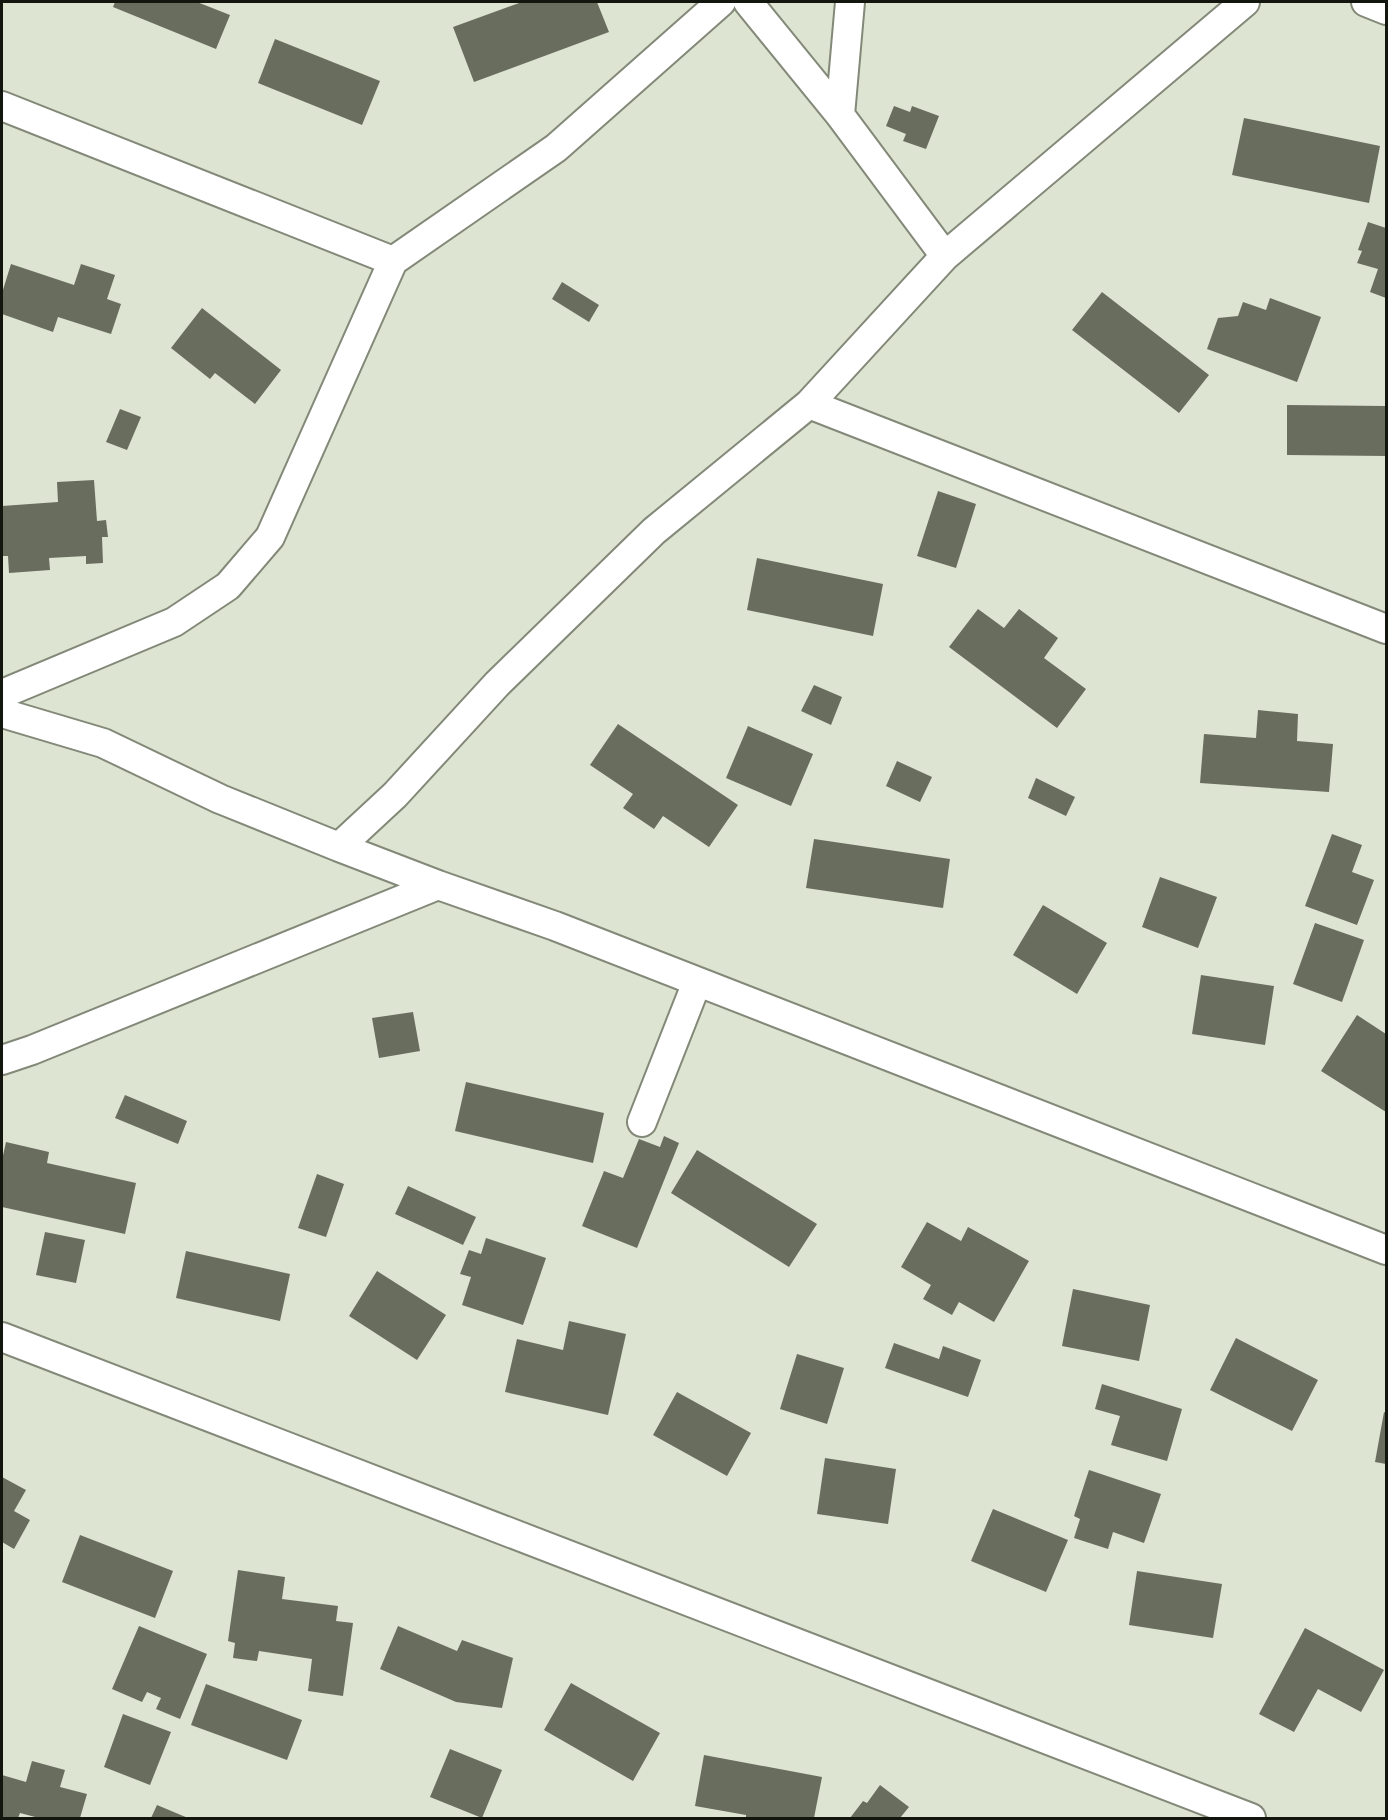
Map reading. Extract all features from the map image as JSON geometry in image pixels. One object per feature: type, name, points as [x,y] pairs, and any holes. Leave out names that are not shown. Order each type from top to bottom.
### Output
[{"type":"street","points":[[2,694],[174,622],[228,586],[270,537],[393,261],[556,148],[721,2]]},
{"type":"street","points":[[748,2],[840,115],[945,256]]},
{"type":"street","points":[[840,115],[850,2]]},
{"type":"street","points":[[339,847],[395,795],[497,684],[654,531],[808,404],[945,256],[1245,2]]},
{"type":"street","points":[[1366,2],[1386,10]]},
{"type":"street","points":[[2,106],[393,261]]},
{"type":"street","points":[[808,404],[1386,628]]},
{"type":"street","points":[[2,713],[103,743],[220,799],[339,847],[555,926],[1386,1250]]},
{"type":"street","points":[[2,1059],[32,1050],[438,885]]},
{"type":"street","points":[[642,1122],[697,982]]},
{"type":"street","points":[[2,1337],[1251,1818]]},
{"type":"building","points":[[115,2],[197,2],[230,15],[216,49],[113,7]]},
{"type":"building","points":[[522,2],[597,2],[609,32],[474,82],[453,27]]},
{"type":"building","points":[[275,39],[380,81],[362,125],[258,83]]},
{"type":"building","points":[[894,106],[910,112],[912,106],[939,116],[926,149],[903,141],[906,134],[886,126]]},
{"type":"building","points":[[1244,118],[1380,146],[1369,203],[1232,175]]},
{"type":"building","points":[[1368,222],[1386,228],[1386,298],[1370,292],[1378,269],[1357,263],[1362,251],[1358,250]]},
{"type":"building","points":[[11,264],[74,285],[81,264],[115,275],[107,299],[121,304],[111,334],[58,317],[53,332],[2,314],[2,293]]},
{"type":"building","points":[[562,282],[599,305],[589,322],[552,299]]},
{"type":"building","points":[[1102,292],[1209,375],[1179,413],[1072,330]]},
{"type":"building","points":[[1270,298],[1321,317],[1297,382],[1207,349],[1218,318],[1238,316],[1243,302],[1266,310]]},
{"type":"building","points":[[202,308],[281,370],[255,404],[215,373],[210,379],[171,348]]},
{"type":"building","points":[[1287,405],[1386,406],[1386,456],[1287,455]]},
{"type":"building","points":[[120,409],[141,417],[127,450],[106,442]]},
{"type":"building","points":[[94,480],[97,521],[106,520],[108,537],[102,537],[103,563],[86,564],[86,556],[49,558],[50,570],[9,573],[8,556],[2,556],[2,506],[58,502],[57,482]]},
{"type":"building","points":[[938,491],[976,504],[956,568],[917,556]]},
{"type":"building","points":[[757,558],[883,584],[873,636],[747,610]]},
{"type":"building","points":[[978,609],[1004,628],[1019,609],[1058,638],[1044,658],[1086,689],[1057,728],[949,647]]},
{"type":"building","points":[[814,685],[842,697],[831,725],[801,711]]},
{"type":"building","points":[[1258,710],[1298,714],[1297,741],[1333,744],[1329,792],[1200,783],[1204,734],[1256,738]]},
{"type":"building","points":[[618,724],[738,805],[709,847],[663,816],[654,829],[623,808],[633,794],[590,765]]},
{"type":"building","points":[[748,726],[813,754],[791,806],[726,778]]},
{"type":"building","points":[[897,761],[932,777],[920,802],[886,786]]},
{"type":"building","points":[[1036,778],[1075,797],[1066,816],[1028,798]]},
{"type":"building","points":[[1332,834],[1362,845],[1352,872],[1374,880],[1357,925],[1305,906]]},
{"type":"building","points":[[814,839],[950,859],[943,908],[806,888]]},
{"type":"building","points":[[1160,877],[1217,897],[1198,948],[1142,927]]},
{"type":"building","points":[[1043,905],[1107,943],[1077,994],[1013,955]]},
{"type":"building","points":[[1315,923],[1364,940],[1342,1002],[1293,984]]},
{"type":"building","points":[[1201,975],[1274,986],[1265,1045],[1192,1034]]},
{"type":"building","points":[[413,1012],[420,1051],[379,1058],[372,1018]]},
{"type":"building","points":[[1357,1015],[1386,1034],[1386,1112],[1321,1071]]},
{"type":"building","points":[[466,1082],[604,1113],[593,1163],[455,1131]]},
{"type":"building","points":[[125,1095],[187,1121],[178,1144],[115,1118]]},
{"type":"building","points":[[664,1136],[679,1143],[637,1248],[582,1226],[604,1171],[623,1178],[639,1139],[660,1147]]},
{"type":"building","points":[[6,1142],[49,1152],[47,1163],[136,1183],[125,1234],[2,1207],[2,1160]]},
{"type":"building","points":[[697,1150],[817,1224],[789,1267],[671,1193]]},
{"type":"building","points":[[317,1174],[344,1184],[326,1237],[298,1228]]},
{"type":"building","points":[[408,1186],[476,1217],[463,1245],[395,1214]]},
{"type":"building","points":[[927,1222],[961,1241],[968,1227],[1029,1261],[994,1322],[959,1302],[952,1315],[923,1299],[931,1285],[901,1267]]},
{"type":"building","points":[[45,1232],[85,1240],[76,1283],[36,1275]]},
{"type":"building","points":[[486,1238],[546,1258],[523,1325],[462,1305],[471,1277],[460,1274],[469,1250],[481,1254]]},
{"type":"building","points":[[186,1251],[290,1274],[280,1321],[176,1298]]},
{"type":"building","points":[[377,1271],[446,1315],[417,1360],[349,1316]]},
{"type":"building","points":[[1073,1289],[1150,1305],[1139,1361],[1062,1346]]},
{"type":"building","points":[[569,1321],[626,1334],[608,1415],[505,1392],[517,1339],[563,1350]]},
{"type":"building","points":[[1236,1338],[1318,1380],[1292,1431],[1210,1390]]},
{"type":"building","points":[[894,1343],[939,1359],[943,1346],[981,1360],[968,1397],[885,1368]]},
{"type":"building","points":[[797,1354],[844,1368],[827,1424],[780,1409]]},
{"type":"building","points":[[1102,1384],[1182,1409],[1167,1461],[1111,1445],[1120,1416],[1095,1409]]},
{"type":"building","points":[[677,1392],[751,1433],[727,1476],[653,1435]]},
{"type":"building","points":[[1384,1412],[1386,1413],[1386,1464],[1375,1462]]},
{"type":"building","points":[[825,1458],[896,1469],[888,1524],[817,1514]]},
{"type":"building","points":[[1089,1470],[1161,1494],[1144,1543],[1113,1532],[1108,1549],[1074,1538],[1080,1519],[1074,1516]]},
{"type":"building","points":[[2,1477],[26,1490],[14,1511],[30,1520],[14,1549],[2,1542]]},
{"type":"building","points":[[993,1509],[1068,1540],[1046,1592],[971,1561]]},
{"type":"building","points":[[80,1535],[173,1571],[155,1618],[62,1582]]},
{"type":"building","points":[[238,1570],[285,1577],[282,1599],[338,1606],[336,1621],[353,1623],[343,1696],[308,1691],[312,1659],[259,1651],[257,1661],[233,1658],[235,1643],[228,1641]]},
{"type":"building","points":[[1137,1571],[1222,1584],[1213,1638],[1129,1625]]},
{"type":"building","points":[[139,1626],[207,1654],[180,1719],[156,1709],[161,1698],[147,1692],[142,1702],[112,1689]]},
{"type":"building","points":[[398,1626],[457,1651],[462,1640],[513,1658],[502,1708],[456,1702],[380,1669]]},
{"type":"building","points":[[1305,1628],[1384,1670],[1361,1712],[1318,1689],[1294,1732],[1259,1714]]},
{"type":"building","points":[[571,1683],[660,1733],[633,1781],[544,1730]]},
{"type":"building","points":[[206,1684],[302,1720],[287,1760],[191,1725]]},
{"type":"building","points":[[123,1714],[171,1732],[150,1785],[104,1767]]},
{"type":"building","points":[[450,1749],[502,1770],[482,1818],[430,1797]]},
{"type":"building","points":[[704,1755],[822,1777],[814,1818],[746,1818],[746,1815],[695,1806]]},
{"type":"building","points":[[32,1761],[65,1770],[60,1787],[87,1794],[80,1818],[39,1818],[20,1813],[18,1818],[2,1818],[2,1775],[26,1782]]},
{"type":"building","points":[[880,1785],[909,1807],[900,1818],[850,1818],[863,1801],[867,1803]]},
{"type":"building","points":[[157,1805],[188,1818],[151,1818]]}]
